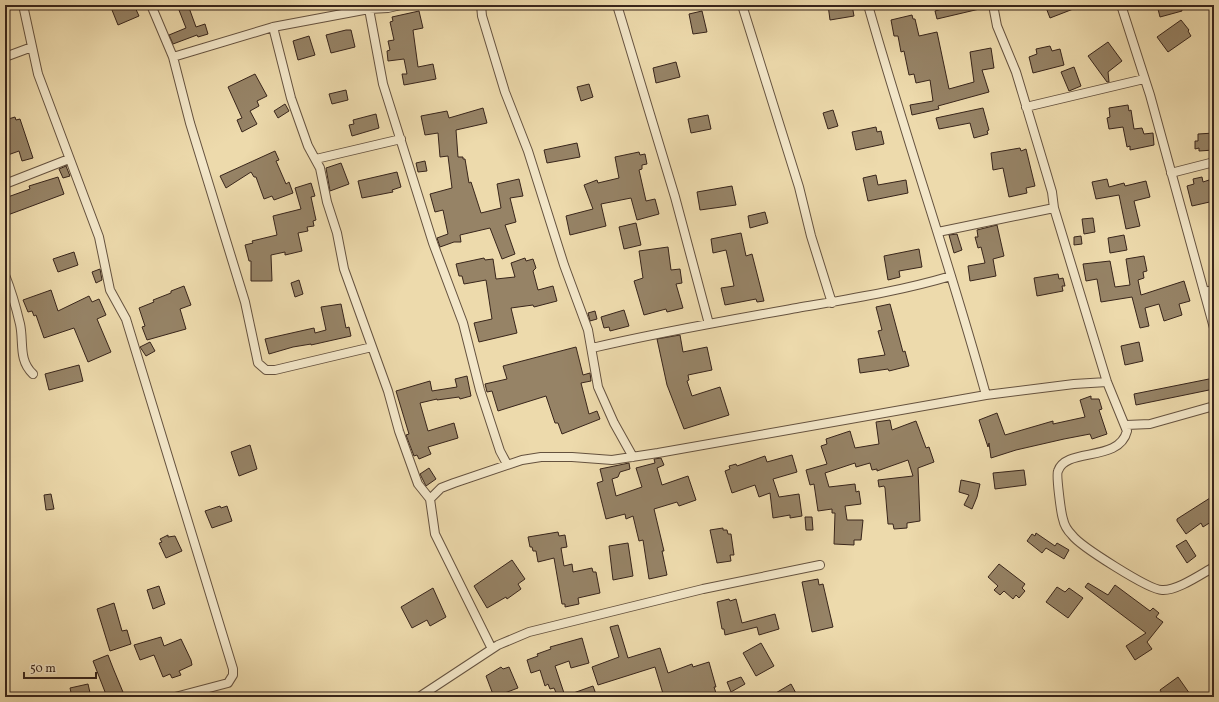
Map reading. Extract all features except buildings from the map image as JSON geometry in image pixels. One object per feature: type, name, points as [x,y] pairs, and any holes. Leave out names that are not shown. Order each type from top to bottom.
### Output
[{"type":"street","points":[[23,5],[38,74],[99,237],[110,290],[126,319],[233,670],[233,675],[228,683],[175,697]]},
{"type":"street","points":[[150,5],[173,57],[192,131],[245,302],[258,363],[266,370],[275,370],[372,347]]},
{"type":"street","points":[[173,57],[273,27],[369,9],[388,8],[401,5]]},
{"type":"street","points":[[481,5],[482,16],[505,92],[528,151],[564,265],[588,330],[598,387],[614,423],[633,457]]},
{"type":"street","points":[[617,5],[675,197],[709,324]]},
{"type":"street","points":[[742,5],[799,187],[810,236],[832,303]]},
{"type":"street","points":[[868,5],[907,139],[925,189],[986,395]]},
{"type":"street","points":[[993,5],[997,26],[1016,72],[1052,192],[1054,208],[1107,382],[1126,425],[1127,431],[1122,443],[1113,448],[1075,458],[1062,465],[1058,471],[1057,479],[1063,520],[1072,536],[1088,549],[1148,586],[1161,590],[1179,586],[1214,567]]},
{"type":"street","points":[[1121,5],[1171,172],[1214,328]]},
{"type":"street","points":[[369,9],[383,84],[433,244],[463,323],[480,390],[500,451],[507,464]]},
{"type":"street","points":[[273,27],[291,98],[308,146],[320,168],[327,202],[337,233],[344,269],[418,484],[430,499],[434,534],[492,649]]},
{"type":"street","points":[[5,57],[32,47]]},
{"type":"street","points":[[1026,107],[1144,79]]},
{"type":"street","points":[[316,159],[401,139]]},
{"type":"street","points":[[5,184],[69,159]]},
{"type":"street","points":[[1171,172],[1214,162]]},
{"type":"street","points":[[938,232],[1054,208]]},
{"type":"street","points":[[5,275],[20,325],[23,362],[26,368],[33,374]]},
{"type":"street","points":[[592,348],[643,336],[832,303],[913,287],[951,276]]},
{"type":"street","points":[[1204,292],[1214,290]]},
{"type":"street","points":[[430,499],[441,488],[507,464],[541,457],[612,460],[986,395],[1074,384],[1107,382]]},
{"type":"street","points":[[1126,425],[1150,424],[1214,406]]},
{"type":"street","points":[[420,697],[492,649],[529,632],[703,589],[820,565]]}]
